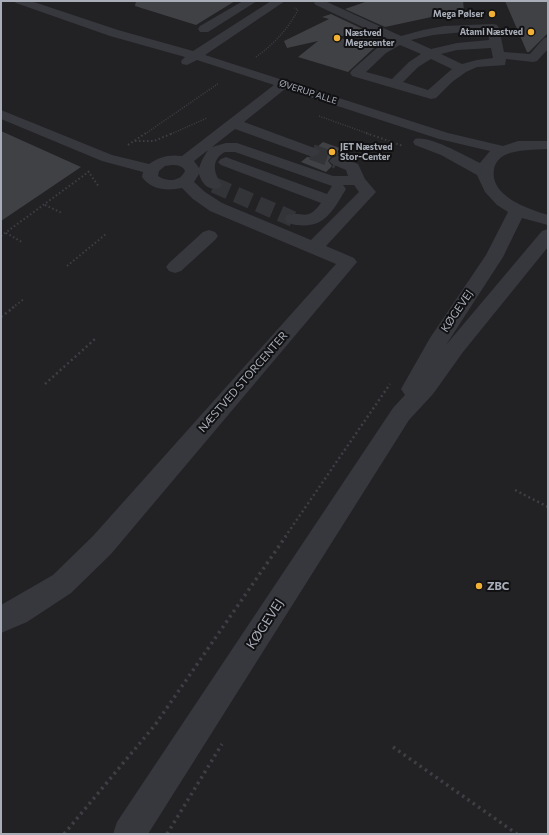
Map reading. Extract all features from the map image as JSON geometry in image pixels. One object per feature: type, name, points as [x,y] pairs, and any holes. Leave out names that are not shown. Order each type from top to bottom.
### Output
[{"type":"street","name":"ØVERUP ALLE","points":[[20,1],[278,88],[428,145],[484,172]]},
{"type":"street","points":[[204,29],[251,1]]},
{"type":"street","points":[[191,58],[278,1]]},
{"type":"street","points":[[319,2],[461,68]]},
{"type":"street","points":[[493,28],[497,50],[500,62],[478,63],[461,68],[431,95],[357,73],[385,49],[401,40],[422,33],[446,29],[493,28]]},
{"type":"street","points":[[394,84],[420,60],[430,54],[460,46],[497,50],[532,58],[548,42]]},
{"type":"street","name":"ØVERUP ALLE","points":[[278,88],[444,136],[503,150]]},
{"type":"street","points":[[184,171],[172,160],[166,161],[154,165],[151,169],[150,177],[158,183],[171,185],[233,123],[278,88]]},
{"type":"street","points":[[1,114],[107,158],[151,169]]},
{"type":"street","points":[[233,123],[312,152]]},
{"type":"street","points":[[548,145],[523,145],[503,150],[489,159],[484,172],[486,182],[492,192],[503,202],[517,211],[548,220]]},
{"type":"street","points":[[214,185],[209,181],[207,175],[211,157],[216,151],[230,147],[237,147],[344,181],[368,192],[314,248]]},
{"type":"street","points":[[226,162],[327,207],[342,219]]},
{"type":"street","points":[[293,219],[304,222],[313,220],[327,207],[353,167],[336,162]]},
{"type":"street","name":"NÆSTVED STORCENTER","points":[[1,619],[18,612],[62,584],[102,545],[348,262],[216,207],[191,190],[184,171]]},
{"type":"street","name":"KØGEVEJ","points":[[401,414],[412,387],[432,349],[496,253],[511,228],[517,211]]},
{"type":"street","name":"KØGEVEJ","points":[[129,834],[401,414],[425,388],[456,347],[548,235]]},
{"type":"street","points":[[175,267],[209,236]]},
{"type":"path","points":[[253,59],[271,46],[290,27],[298,10],[278,1]]},
{"type":"path","points":[[1,236],[107,158],[219,83]]},
{"type":"path","points":[[134,141],[154,141],[208,118]]},
{"type":"path","points":[[89,171],[99,187]]},
{"type":"path","points":[[45,205],[62,213]]},
{"type":"path","points":[[6,233],[22,242]]},
{"type":"path","points":[[67,266],[106,234]]},
{"type":"path","points":[[1,317],[24,299]]},
{"type":"path","points":[[45,384],[95,339]]},
{"type":"path","points":[[64,834],[123,765],[154,725],[390,383]]},
{"type":"path","points":[[515,490],[548,507]]},
{"type":"path","points":[[167,834],[226,739]]},
{"type":"path","points":[[393,747],[517,834]]},
{"type":"shaded area","points":[[1,1],[548,1],[548,834],[1,834]]},
{"type":"building","points":[[136,1],[235,1],[196,25],[135,6]]},
{"type":"building","points":[[368,1],[463,1],[464,10],[385,27],[345,9]]},
{"type":"building","points":[[505,1],[548,1],[548,33],[529,52],[527,52]]},
{"type":"building","points":[[331,14],[367,31],[337,37],[374,48],[348,72],[298,57],[318,41],[287,48],[284,41],[329,19],[322,17]]},
{"type":"building","points":[[1,131],[81,167],[1,221]]},
{"type":"building","points":[[323,142],[348,151],[342,156],[336,155],[331,157],[328,161],[332,166],[326,172],[301,162],[307,157],[313,158],[318,156],[322,152],[317,147]]},
{"type":"tunnel","points":[[312,152],[337,161]]},
{"type":"tunnel","points":[[214,185],[293,219]]},
{"type":"place","name":"Mega Pølser","points":[[492,14]]},
{"type":"place","name":"Atami Næstved","points":[[531,32]]},
{"type":"place","name":"Næstved Megacenter","points":[[337,38]]},
{"type":"place","name":"JET Næstved Stor-Center","points":[[332,152]]},
{"type":"place","name":"ZBC","points":[[479,586]]}]
